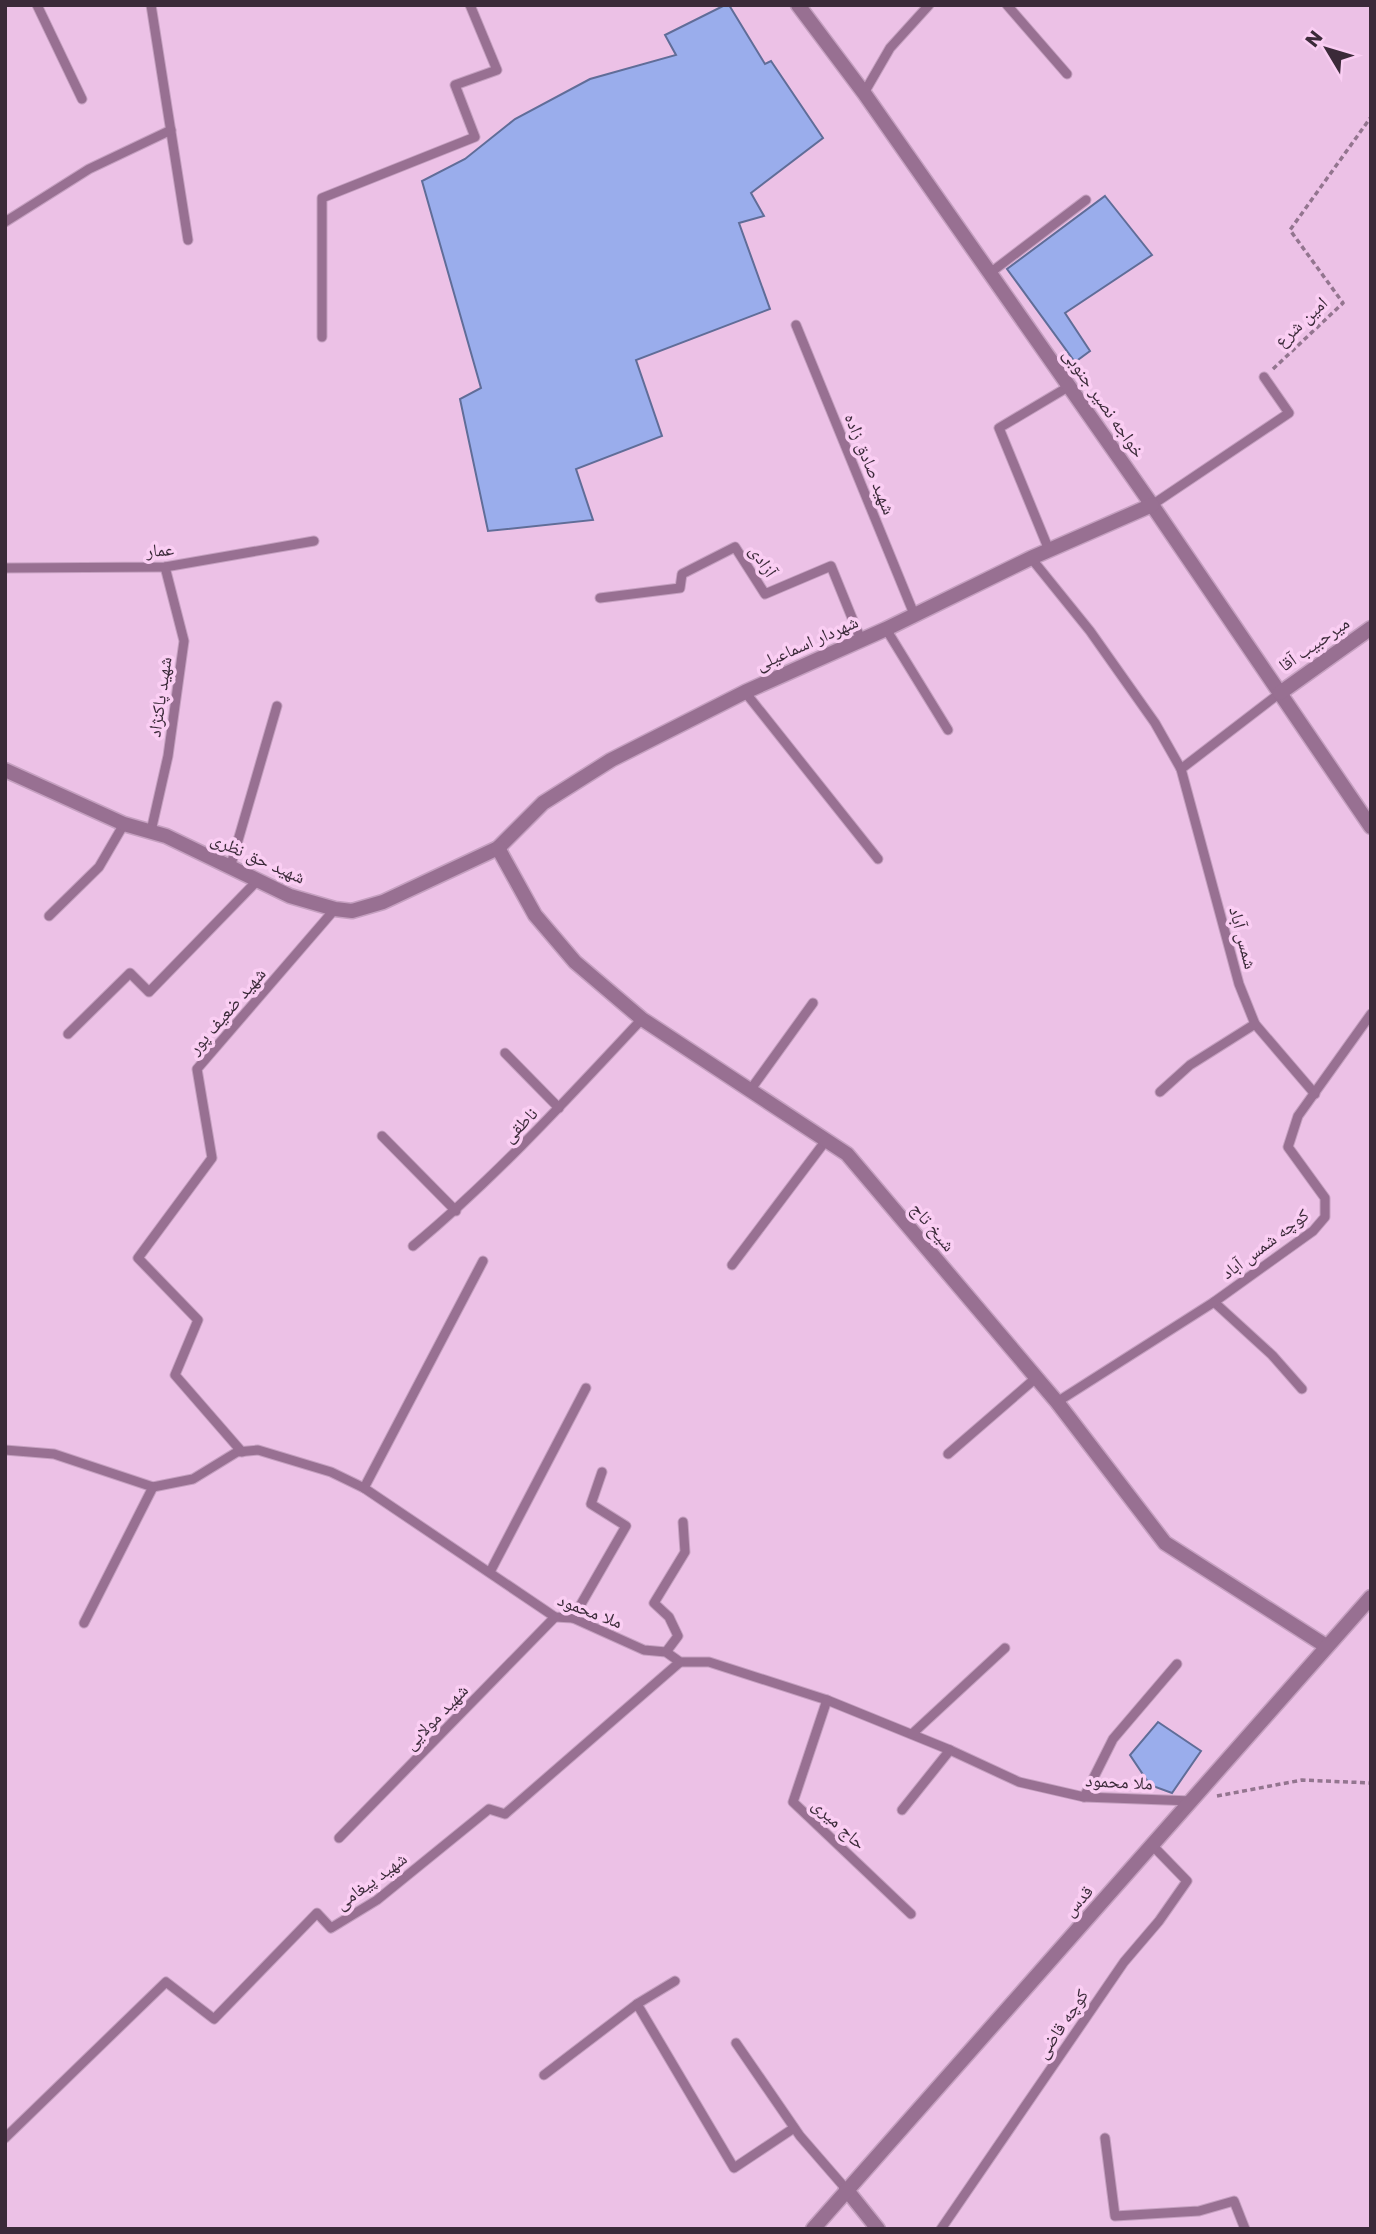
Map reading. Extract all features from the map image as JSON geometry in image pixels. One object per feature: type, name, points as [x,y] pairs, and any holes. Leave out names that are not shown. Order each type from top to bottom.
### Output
[{"type":"street","name":"خواجه نصیر جنوبی","points":[[799,5],[864,93],[1152,505],[1371,827]]},
{"type":"street","name":"شهردار اسماعیلی","points":[[498,848],[543,803],[611,760],[745,692],[886,629],[1031,558],[1152,505]]},
{"type":"street","name":"میرحبیب آقا","points":[[1280,693],[1371,628]]},
{"type":"street","name":"شهید حق نظری","points":[[5,769],[124,824],[151,831],[290,896],[335,909],[352,911],[383,902],[498,848]]},
{"type":"street","name":"شیخ تاج","points":[[498,848],[535,915],[575,962],[642,1018],[847,1154],[1037,1377],[1165,1543],[1326,1646]]},
{"type":"street","name":"قدس","points":[[813,2229],[1371,1597]]},
{"type":"street","points":[[846,2189],[878,2229]]},
{"type":"lane","points":[[37,5],[82,99]]},
{"type":"lane","points":[[151,5],[188,240]]},
{"type":"lane","points":[[322,337],[322,198],[475,137],[454,85],[497,70],[470,5]]},
{"type":"lane","points":[[864,93],[890,48],[929,5]]},
{"type":"lane","points":[[1007,5],[1068,74]]},
{"type":"lane","points":[[5,222],[89,169],[171,130]]},
{"type":"lane","points":[[990,273],[1086,200]]},
{"type":"lane","name":"شهید صادق زاده","points":[[796,325],[914,614]]},
{"type":"lane","points":[[1152,505],[1289,413],[1264,377]]},
{"type":"lane","points":[[1049,550],[999,428],[1068,387]]},
{"type":"lane","name":"عمار","points":[[5,568],[165,567],[314,541]]},
{"type":"lane","name":"آزادی","points":[[600,598],[680,588],[682,574],[735,547],[765,594],[831,566],[861,640]]},
{"type":"lane","name":"شمس آباد","points":[[1031,558],[1155,723],[1181,769],[1239,984],[1255,1024],[1315,1094]]},
{"type":"lane","name":"شهید پاکنژاد","points":[[151,831],[168,756],[184,641],[165,567]]},
{"type":"lane","points":[[886,629],[948,730]]},
{"type":"lane","points":[[745,692],[878,859]]},
{"type":"lane","points":[[1181,769],[1280,693]]},
{"type":"lane","points":[[230,868],[277,706]]},
{"type":"lane","points":[[49,916],[99,867],[124,824]]},
{"type":"lane","points":[[68,1034],[130,973],[149,992],[257,881]]},
{"type":"lane","name":"شهید ضعیف پور","points":[[242,1452],[175,1375],[198,1320],[138,1258],[212,1158],[197,1069],[335,909]]},
{"type":"lane","points":[[751,1089],[813,1003]]},
{"type":"lane","name":"کوچه شمس آباد","points":[[1057,1402],[1214,1302],[1313,1231],[1325,1217],[1325,1198],[1288,1147],[1298,1116],[1371,1014]]},
{"type":"lane","name":"ناطقی","points":[[413,1246],[456,1210],[559,1108],[642,1018]]},
{"type":"lane","points":[[1160,1092],[1190,1065],[1255,1024]]},
{"type":"lane","points":[[505,1054],[559,1108]]},
{"type":"lane","points":[[382,1136],[456,1210]]},
{"type":"lane","points":[[732,1265],[827,1139]]},
{"type":"lane","points":[[364,1488],[482,1261]]},
{"type":"lane","points":[[1214,1302],[1272,1356],[1302,1389]]},
{"type":"lane","points":[[948,1454],[1037,1377]]},
{"type":"lane","points":[[490,1572],[586,1388]]},
{"type":"lane","points":[[5,1450],[54,1454],[153,1486],[193,1479],[237,1452],[242,1452]]},
{"type":"lane","name":"ملا محمود","points":[[242,1452],[258,1450],[331,1472],[364,1488],[428,1534],[490,1572],[555,1617],[573,1618],[644,1650],[666,1652],[680,1662],[709,1662],[827,1700],[950,1750],[1019,1782],[1084,1797],[1192,1801]]},
{"type":"lane","points":[[573,1618],[626,1526],[591,1504],[601,1472]]},
{"type":"lane","points":[[84,1623],[153,1486]]},
{"type":"lane","points":[[666,1652],[678,1636],[669,1617],[654,1603],[685,1552],[683,1522]]},
{"type":"lane","name":"شهید مولایی","points":[[339,1838],[555,1617]]},
{"type":"lane","points":[[912,1734],[1005,1648]]},
{"type":"lane","name":"شهید پیغامی","points":[[5,2138],[166,1982],[214,2019],[317,1913],[331,1928],[377,1900],[489,1809],[505,1814],[680,1662]]},
{"type":"lane","points":[[1084,1797],[1113,1739],[1177,1664]]},
{"type":"lane","name":"حاج میری","points":[[827,1700],[793,1802],[911,1914]]},
{"type":"lane","points":[[902,1810],[950,1750]]},
{"type":"lane","name":"کوچه قاضی","points":[[941,2229],[1124,1962],[1159,1921],[1187,1881],[1153,1846]]},
{"type":"lane","points":[[544,2075],[637,2004],[675,1981]]},
{"type":"lane","points":[[637,2004],[734,2168],[794,2129]]},
{"type":"lane","points":[[736,2043],[794,2129],[846,2189]]},
{"type":"lane","points":[[1105,2138],[1115,2216],[1199,2211],[1234,2201],[1245,2229]]},
{"type":"path","name":"امین شرع","points":[[1264,377],[1343,303],[1290,230],[1371,117]]},
{"type":"path","points":[[1192,1801],[1302,1780],[1371,1783]]},
{"type":"building","points":[[729,5],[765,64],[771,61],[823,138],[751,193],[764,216],[739,223],[770,309],[636,360],[662,436],[576,469],[593,520],[488,531],[460,399],[481,388],[422,181],[465,159],[515,119],[590,79],[676,55],[665,35]]},
{"type":"building","points":[[1105,196],[1152,255],[1065,313],[1090,351],[1075,362],[1007,269]]},
{"type":"building","points":[[1158,1722],[1201,1751],[1172,1793],[1150,1785],[1130,1755]]}]
